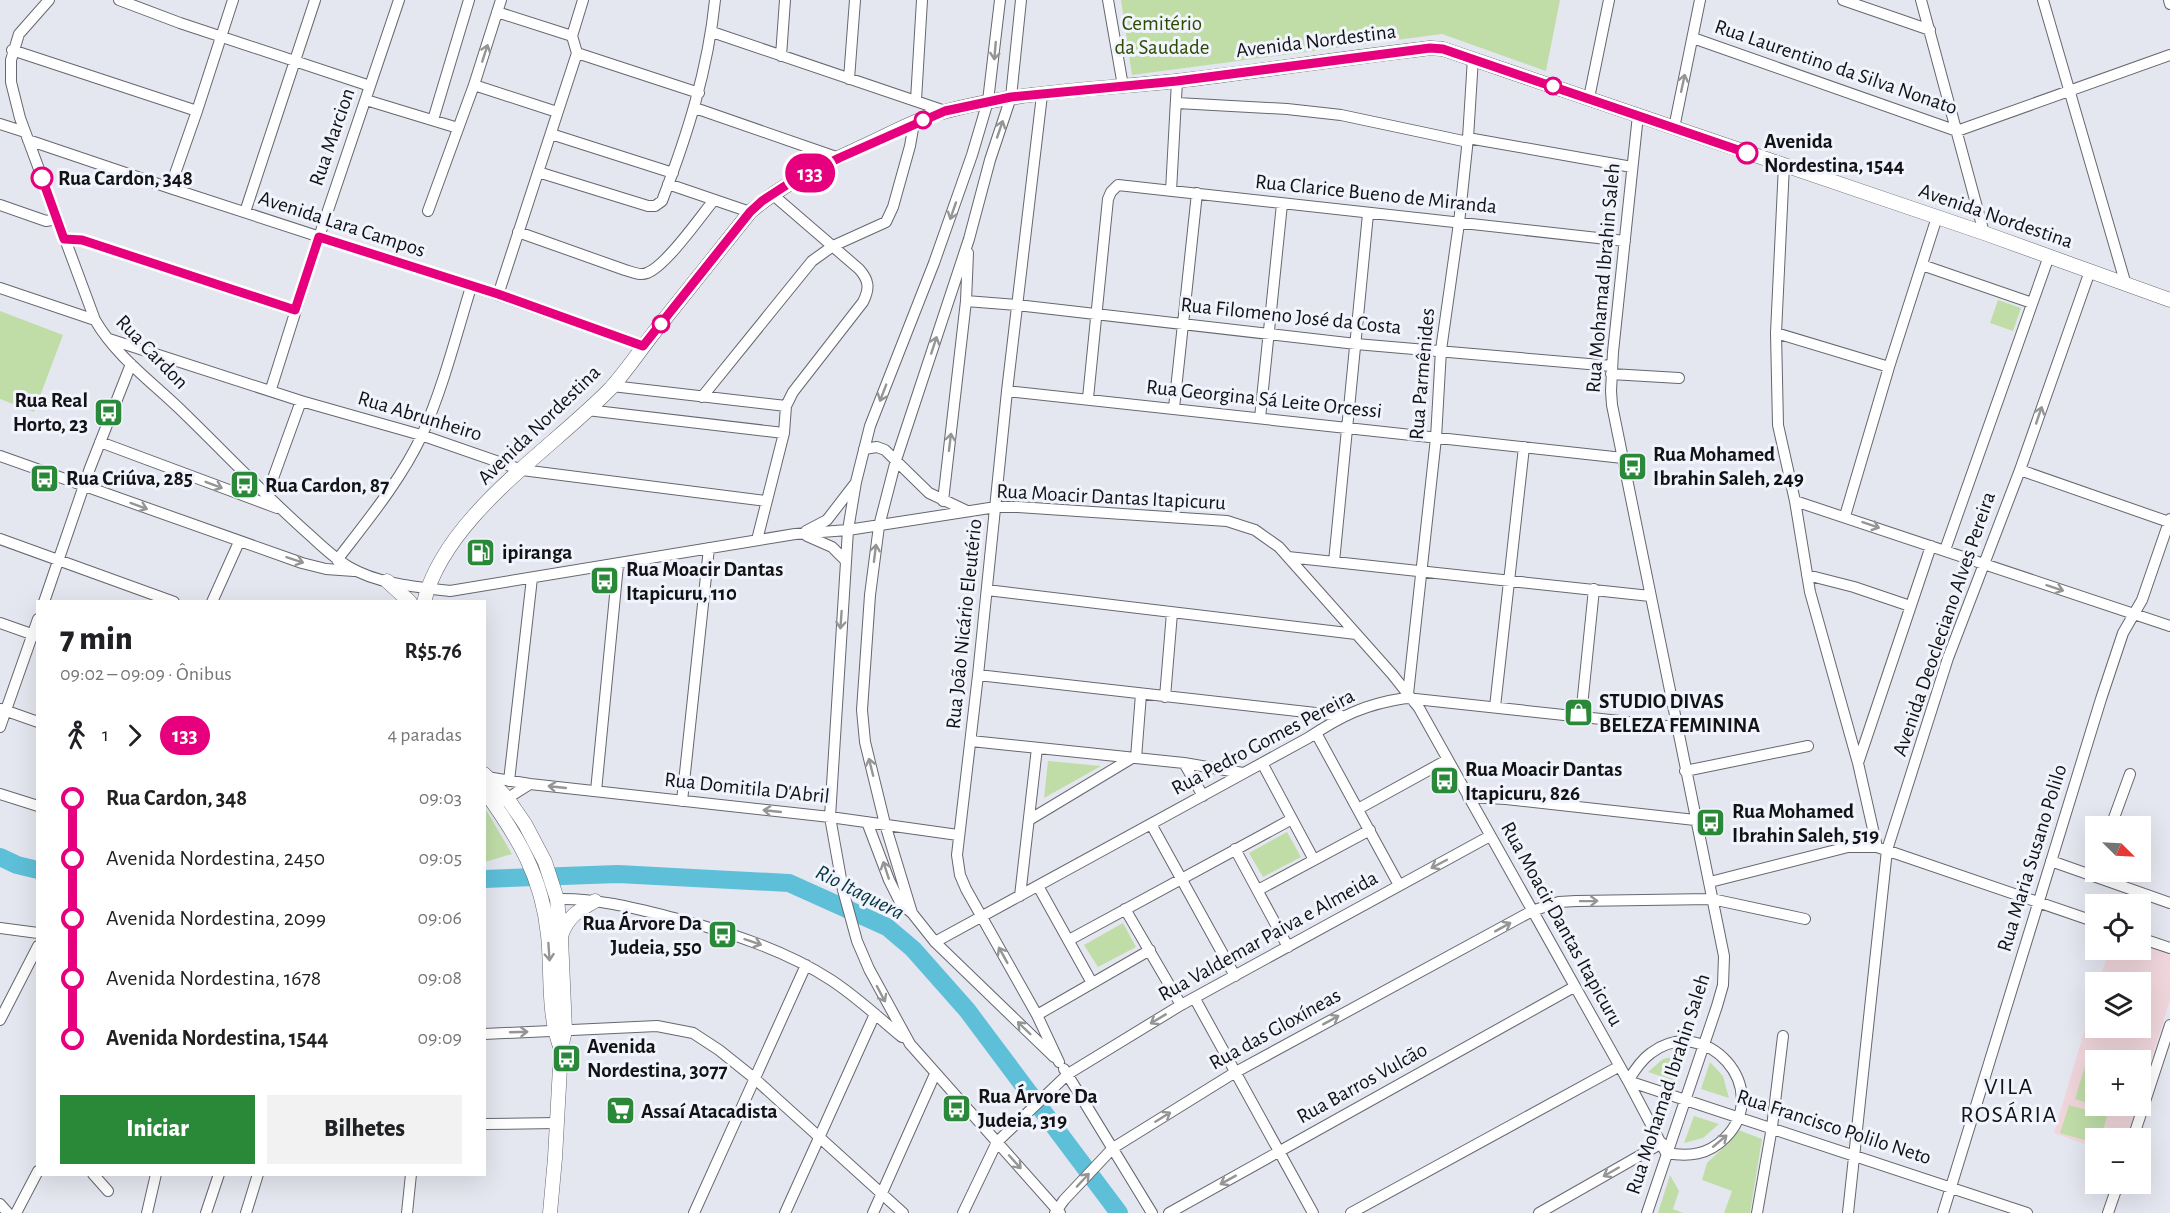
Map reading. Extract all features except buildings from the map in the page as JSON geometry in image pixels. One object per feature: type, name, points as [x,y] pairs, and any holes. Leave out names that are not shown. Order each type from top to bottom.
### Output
[{"type":"main road","name":"Avenida Nordestina","points":[[426,595],[449,547],[460,531],[612,386],[750,212],[772,194],[839,158],[914,123],[945,111],[1011,97],[1177,81],[1430,48],[1443,49],[1984,233],[2170,300]]},
{"type":"main road","points":[[387,581],[408,600]]},
{"type":"main road","points":[[486,781],[501,802],[525,824],[534,854],[550,874],[548,936],[560,1031]]},
{"type":"main road","points":[[548,893],[561,938]]},
{"type":"main road","points":[[550,1213],[561,1049],[561,938],[564,928],[574,913],[595,901]]},
{"type":"street","name":"Rua Cardon","points":[[49,0],[19,34],[12,50],[11,82],[27,136],[64,239],[95,320],[105,338],[337,560],[358,572],[426,595]]},
{"type":"street","points":[[118,0],[370,86]]},
{"type":"street","points":[[170,188],[233,0]]},
{"type":"street","points":[[245,212],[315,0]]},
{"type":"street","name":"Rua Marcion","points":[[271,389],[319,237],[399,0]]},
{"type":"street","points":[[433,120],[469,0]]},
{"type":"street","points":[[428,211],[474,85],[501,0]]},
{"type":"street","points":[[498,294],[577,53],[572,36],[583,0]]},
{"type":"street","points":[[781,56],[785,0]]},
{"type":"street","points":[[849,79],[855,0]]},
{"type":"street","points":[[916,100],[922,0]]},
{"type":"street","points":[[910,1044],[869,969],[857,941],[843,890],[830,817],[848,530],[856,482],[870,426],[934,263],[968,168],[988,101],[1000,0]]},
{"type":"street","points":[[912,913],[885,824],[865,742],[862,710],[870,595],[879,526],[896,460],[969,240],[990,160],[1011,97],[1021,0]]},
{"type":"street","points":[[1108,0],[1123,86]]},
{"type":"street","points":[[1589,99],[1610,0]]},
{"type":"street","points":[[1674,128],[1700,0]]},
{"type":"street","points":[[1843,0],[1930,30]]},
{"type":"street","points":[[1922,0],[1984,233]]},
{"type":"street","points":[[2043,0],[2126,285]]},
{"type":"street","points":[[538,172],[651,206],[662,201],[699,93],[712,32],[712,1]]},
{"type":"street","points":[[497,12],[572,36]]},
{"type":"street","points":[[712,32],[945,111]]},
{"type":"street","name":"Rua Laurentino da Silva Nonato","points":[[1693,38],[1957,131],[2170,55]]},
{"type":"street","points":[[12,50],[197,111]]},
{"type":"street","points":[[577,53],[699,93]]},
{"type":"street","name":"Rua Parmênides","points":[[1410,696],[1436,438],[1441,350],[1459,224],[1468,140],[1473,58]]},
{"type":"street","points":[[1171,190],[1177,81]]},
{"type":"street","points":[[474,85],[557,112]]},
{"type":"street","name":"Rua João Nicário Eleutério","points":[[1042,95],[1007,391],[957,855],[960,875],[981,917],[1037,1015],[1059,1062]]},
{"type":"street","points":[[366,100],[458,128]]},
{"type":"street","points":[[1177,103],[1287,109],[1341,115],[1468,140],[1632,167]]},
{"type":"street","points":[[695,108],[839,158]]},
{"type":"street","name":"Rua Mohamad Ibrahin Saleh","points":[[1638,116],[1612,370],[1612,405],[1695,820],[1710,882],[1722,945],[1724,970],[1717,1006],[1685,1099],[1664,1148],[1647,1213]]},
{"type":"street","points":[[702,398],[812,261],[833,246],[886,222],[890,216],[908,156],[914,123]]},
{"type":"street","name":"Avenida Lara Campos","points":[[0,124],[170,188],[498,294],[643,346]]},
{"type":"street","points":[[551,134],[673,173]]},
{"type":"street","points":[[1784,165],[1776,333],[1778,425],[1795,501],[1807,575],[1882,849]]},
{"type":"street","points":[[668,184],[750,212]]},
{"type":"street","name":"Rua Clarice Bueno de Miranda","points":[[1096,314],[1108,199],[1114,187],[1123,185],[1625,241]]},
{"type":"street","points":[[757,540],[784,433],[786,406],[793,392],[863,302],[868,288],[864,274],[772,194]]},
{"type":"street","points":[[1174,408],[1197,194]]},
{"type":"street","points":[[518,232],[625,270],[646,274],[670,254],[714,200]]},
{"type":"street","points":[[1260,418],[1282,204]]},
{"type":"street","points":[[0,205],[46,221],[57,219]]},
{"type":"street","points":[[1334,562],[1368,214]]},
{"type":"street","points":[[1845,516],[1937,217]]},
{"type":"street","points":[[64,239],[82,240],[295,310]]},
{"type":"street","points":[[943,501],[966,302],[969,240]]},
{"type":"street","points":[[1945,550],[2049,256]]},
{"type":"street","points":[[1922,265],[2032,303]]},
{"type":"street","name":"Avenida Deocleciano Alves Pereira","points":[[1848,1213],[1856,1156],[1882,849],[1948,658],[2020,470],[2090,271]]},
{"type":"street","points":[[337,560],[410,457],[421,435],[434,406],[471,287]]},
{"type":"street","points":[[0,288],[95,320]]},
{"type":"street","name":"Rua Filomeno José da Costa","points":[[966,302],[1017,305],[1356,344],[1441,350],[1679,378]]},
{"type":"street","points":[[1088,399],[1096,314]]},
{"type":"street","points":[[1776,333],[1889,367]]},
{"type":"street","name":"Rua Abrunheiro","points":[[105,338],[421,435],[522,470],[766,501]]},
{"type":"street","points":[[45,600],[100,442],[131,364]]},
{"type":"street","points":[[612,386],[786,406]]},
{"type":"street","name":"Rua Georgina Sá Leite Orcessi","points":[[1007,391],[1623,458]]},
{"type":"street","points":[[267,495],[302,400]]},
{"type":"street","points":[[587,410],[784,433]]},
{"type":"street","points":[[100,442],[283,510]]},
{"type":"street","points":[[1496,707],[1524,447]]},
{"type":"street","name":"Rua Moacir Dantas Itapicuru","points":[[864,449],[882,448],[920,487],[943,501],[967,511]]},
{"type":"street","points":[[0,456],[239,542],[327,569],[358,572]]},
{"type":"street","points":[[2020,470],[2170,521]]},
{"type":"street","points":[[795,534],[816,527],[827,520],[856,482]]},
{"type":"street","points":[[1795,501],[2170,626]]},
{"type":"street","name":"Rua Moacir Dantas Itapicuru","points":[[426,595],[795,534],[879,526],[996,507],[1028,507],[1227,521],[1255,530],[1279,547],[1419,708],[1664,1148]]},
{"type":"street","name":"Rua Maria Susano Polilo","points":[[1943,1213],[2101,699],[2123,633],[2142,600],[2165,548],[2170,521]]},
{"type":"street","points":[[795,534],[824,541],[846,561]]},
{"type":"street","points":[[0,539],[168,600]]},
{"type":"street","points":[[213,600],[239,542]]},
{"type":"street","points":[[1858,763],[1931,546]]},
{"type":"street","points":[[682,801],[709,548]]},
{"type":"street","points":[[1288,557],[1650,596]]},
{"type":"street","points":[[596,791],[618,565]]},
{"type":"street","points":[[1807,575],[1854,587],[1910,606]]},
{"type":"street","points":[[510,781],[532,578]]},
{"type":"street","points":[[1581,716],[1594,589]]},
{"type":"street","points":[[987,590],[1356,634]]},
{"type":"street","points":[[1165,697],[1172,613]]},
{"type":"street","points":[[0,623],[35,635],[3,710],[0,727]]},
{"type":"street","points":[[978,675],[1342,716]]},
{"type":"street","points":[[1134,758],[1141,694]]},
{"type":"street","name":"Rua Pedro Gomes Pereira","points":[[935,942],[1151,825],[1316,733],[1342,716],[1388,701],[1410,696],[1676,727]]},
{"type":"street","points":[[3,710],[36,721]]},
{"type":"street","points":[[1316,733],[1399,885]]},
{"type":"street","points":[[971,741],[1184,763],[1243,773]]},
{"type":"street","points":[[1685,771],[1808,746]]},
{"type":"street","points":[[1020,896],[1037,748]]},
{"type":"street","points":[[1029,820],[1134,758]]},
{"type":"street","points":[[1358,808],[1447,760]]},
{"type":"street","points":[[1184,763],[1203,796]]},
{"type":"street","points":[[1262,763],[1314,860]]},
{"type":"street","points":[[2115,816],[2130,774]]},
{"type":"street","name":"Rua Domitila D'Abril","points":[[486,780],[830,817],[958,835]]},
{"type":"street","points":[[501,802],[530,784]]},
{"type":"street","points":[[0,794],[36,805]]},
{"type":"street","points":[[1468,797],[1506,799],[1695,820]]},
{"type":"street","points":[[1069,940],[1292,819]]},
{"type":"street","points":[[867,822],[901,904],[912,913],[935,942],[1059,1062],[1152,1213]]},
{"type":"street","points":[[1151,825],[1235,976]]},
{"type":"street","points":[[1258,890],[1370,830]]},
{"type":"street","name":"Rua Valdemar Paiva e Almeida","points":[[963,1213],[997,1142],[1068,1074],[1181,1005],[1490,836]]},
{"type":"street","points":[[1710,882],[1848,847],[1882,849],[2085,918]]},
{"type":"street","points":[[1235,849],[1287,947]]},
{"type":"street","points":[[2051,861],[2085,869]]},
{"type":"street","points":[[2120,882],[2170,903]]},
{"type":"street","points":[[1038,886],[1092,983]]},
{"type":"street","points":[[548,893],[643,910],[694,923],[761,945],[806,965],[838,985],[910,1044],[1059,1209]]},
{"type":"street","name":"Rua das Gloxíneas","points":[[1059,1209],[1113,1148],[1234,1073],[1532,911],[1558,902],[1713,899],[1805,919]]},
{"type":"street","points":[[1125,909],[1181,1005]]},
{"type":"street","points":[[0,928],[36,933]]},
{"type":"street","points":[[2151,942],[2170,948]]},
{"type":"street","points":[[0,1020],[36,950]]},
{"type":"street","points":[[1037,1015],[1150,950]]},
{"type":"street","points":[[694,1213],[806,965]]},
{"type":"street","name":"Rua Barros Vulcão","points":[[1169,1213],[1574,987]]},
{"type":"street","points":[[1195,999],[1313,1213]]},
{"type":"street","points":[[785,1213],[875,1014]]},
{"type":"street","points":[[2136,1128],[2170,1025]]},
{"type":"street","points":[[486,1034],[657,1026],[686,1031],[719,1050],[754,1078],[903,1213]]},
{"type":"street","points":[[1757,1213],[1772,1127],[1783,1036]]},
{"type":"street","points":[[1539,1213],[1664,1148],[1684,1156],[1701,1154],[1718,1145],[1730,1132],[1739,1116],[1740,1087],[1736,1073],[1728,1061],[1704,1045],[1686,1041],[1667,1044],[1651,1052],[1628,1081]]},
{"type":"street","points":[[1351,1213],[1618,1067]]},
{"type":"street","points":[[873,1213],[935,1074]]},
{"type":"street","name":"Rua Francisco Polilo Neto","points":[[1628,1081],[2027,1213]]},
{"type":"street","points":[[486,1124],[557,1123]]},
{"type":"street","points":[[16,1213],[36,1175]]},
{"type":"street","points":[[95,1176],[108,1191]]},
{"type":"street","points":[[147,1213],[156,1176]]},
{"type":"street","points":[[206,1213],[218,1176]]},
{"type":"street","points":[[246,1213],[257,1176]]},
{"type":"street","points":[[407,1213],[411,1176]]},
{"type":"street","points":[[2108,1213],[2115,1194]]},
{"type":"street","points":[[0,1204],[8,1213]]},
{"type":"shaded area","points":[[2151,945],[2170,950],[2170,1000],[2151,1060],[2151,1050],[2085,1050],[2085,1116],[2134,1116],[2130,1128],[2085,1128],[2085,1144],[2054,1133],[2085,1029],[2085,1038],[2151,1038],[2151,972],[2102,972],[2106,960],[2151,960]]},
{"type":"green space","name":"Cemitério da Saudade","points":[[1121,0],[1560,0],[1546,71],[1442,34],[1132,75]]},
{"type":"green space","points":[[1998,300],[2021,308],[2013,331],[1990,323]]},
{"type":"green space","points":[[0,311],[63,335],[34,412],[0,399]]},
{"type":"green space","points":[[1048,761],[1101,766],[1044,798]]},
{"type":"green space","points":[[486,810],[512,854],[486,861]]},
{"type":"green space","points":[[1287,832],[1301,857],[1263,877],[1249,853]]},
{"type":"green space","points":[[1123,923],[1136,947],[1098,967],[1084,945]]},
{"type":"green space","points":[[1684,1054],[1675,1081],[1648,1072],[1663,1059]]},
{"type":"green space","points":[[1710,1062],[1723,1076],[1729,1098],[1701,1089]]},
{"type":"green space","points":[[2085,1066],[2085,1102],[2075,1099]]},
{"type":"green space","points":[[2069,1105],[2085,1110],[2085,1116],[2107,1116],[2104,1128],[2085,1128],[2085,1140],[2060,1133]]},
{"type":"green space","points":[[1694,1116],[1719,1124],[1703,1138],[1684,1143]]},
{"type":"green space","points":[[1736,1129],[1762,1139],[1750,1213],[1724,1213],[1732,1191],[1702,1180],[1707,1163],[1727,1144]]},
{"type":"green space","points":[[1670,1175],[1679,1191],[1673,1209],[1683,1213],[1658,1213]]},
{"type":"waterway","name":"Rio Itaquera","points":[[0,857],[17,865],[36,870]]},
{"type":"waterway","name":"Rio Itaquera","points":[[486,879],[618,874],[789,883],[887,927],[913,949],[967,1010],[1119,1213]]},
{"type":"bus line","name":"133","points":[[42,178],[64,239],[82,240],[295,310],[319,237],[498,294],[643,346],[750,212],[762,201],[788,184],[914,123],[945,111],[988,101],[1177,81],[1430,48],[1443,49],[1473,58],[1747,153]]},
{"type":"place","name":"Avenida Nordestina, 1544","points":[[1747,153]]},
{"type":"place","name":"Rua Cardon, 348","points":[[42,178]]},
{"type":"place","name":"Rua Real Horto, 23","points":[[109,412]]},
{"type":"place","name":"Rua Mohamed Ibrahin Saleh, 249","points":[[1632,466]]},
{"type":"place","name":"Rua Criúva, 285","points":[[45,478]]},
{"type":"place","name":"Rua Cardon, 87","points":[[244,485]]},
{"type":"place","name":"ipiranga","points":[[481,552]]},
{"type":"place","name":"Rua Moacir Dantas Itapicuru, 110","points":[[605,581]]},
{"type":"place","name":"STUDIO DIVAS BELEZA FEMININA","points":[[1578,713]]},
{"type":"place","name":"Rua Moacir Dantas Itapicuru, 826","points":[[1444,781]]},
{"type":"place","name":"Rua Mohamed Ibrahin Saleh, 519","points":[[1711,823]]},
{"type":"place","name":"Rua Árvore Da Judeia, 550","points":[[723,935]]},
{"type":"place","name":"Avenida Nordestina, 3077","points":[[566,1058]]},
{"type":"place","name":"Rua Árvore Da Judeia, 319","points":[[957,1108]]},
{"type":"place","name":"Assaí Atacadista","points":[[620,1111]]},
{"type":"district","name":"VILA ROSÁRIA","points":[[2009,1101]]}]
